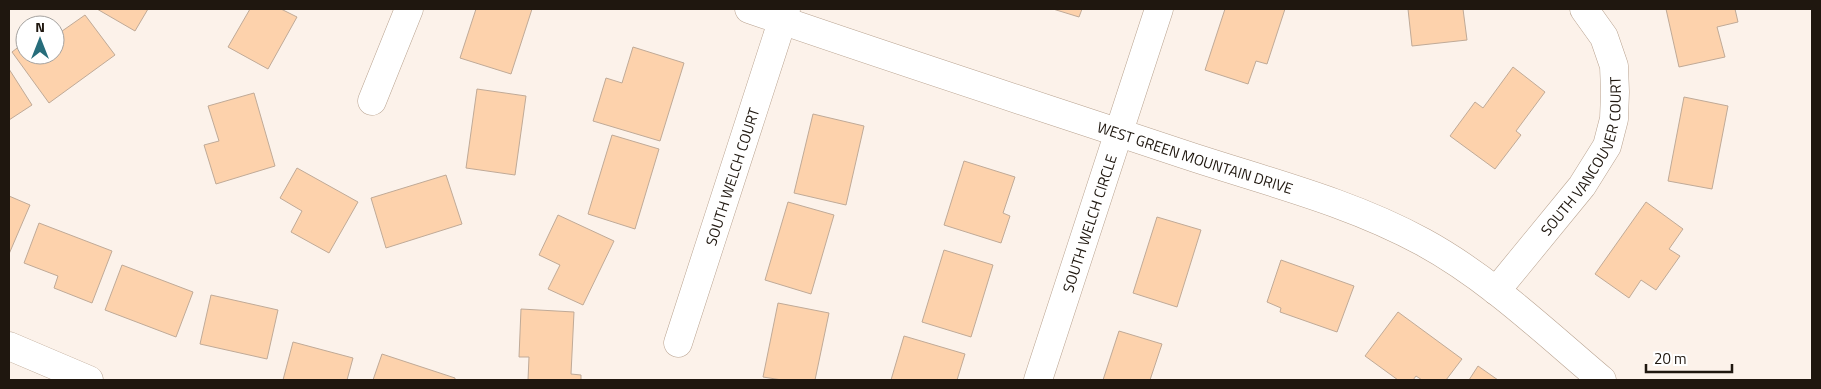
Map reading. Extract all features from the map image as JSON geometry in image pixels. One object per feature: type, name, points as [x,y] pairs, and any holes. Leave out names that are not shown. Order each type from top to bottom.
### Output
[{"type":"street","points":[[372,101],[409,9]]},
{"type":"street","name":"WEST GREEN MOUNTAIN DRIVE","points":[[749,9],[784,14],[1119,133],[1310,195],[1388,225],[1424,243],[1496,291],[1602,380]]},
{"type":"street","name":"SOUTH WELCH CIRCLE","points":[[1038,380],[1159,9]]},
{"type":"street","name":"SOUTH VANCOUVER COURT","points":[[1496,291],[1582,186],[1606,146],[1614,119],[1614,66],[1604,37],[1584,9]]},
{"type":"street","name":"SOUTH WELCH COURT","points":[[678,344],[784,14]]},
{"type":"street","points":[[9,346],[89,380]]},
{"type":"building","points":[[97,9],[148,9],[135,31]]},
{"type":"building","points":[[250,9],[281,9],[297,17],[268,69],[228,47]]},
{"type":"building","points":[[476,9],[532,9],[511,74],[460,58]]},
{"type":"building","points":[[1053,9],[1082,9],[1079,17]]},
{"type":"building","points":[[1225,9],[1285,9],[1267,64],[1256,61],[1248,84],[1205,70]]},
{"type":"building","points":[[1408,9],[1463,9],[1467,40],[1412,46]]},
{"type":"building","points":[[1666,9],[1735,9],[1738,22],[1717,27],[1725,57],[1679,67]]},
{"type":"building","points":[[85,15],[115,55],[49,103],[21,65],[65,65],[65,29]]},
{"type":"building","points":[[633,47],[684,63],[660,141],[593,121],[606,78],[622,83]]},
{"type":"building","points":[[1513,67],[1545,92],[1516,131],[1521,135],[1495,169],[1450,136],[1475,102],[1483,108]]},
{"type":"building","points":[[9,69],[32,105],[9,120]]},
{"type":"building","points":[[477,89],[526,96],[515,175],[466,168]]},
{"type":"building","points":[[254,93],[275,166],[216,184],[204,145],[219,141],[208,106]]},
{"type":"building","points":[[1684,97],[1728,106],[1712,189],[1668,181]]},
{"type":"building","points":[[813,114],[864,126],[846,205],[794,193]]},
{"type":"building","points":[[612,135],[659,149],[635,229],[588,214]]},
{"type":"building","points":[[964,161],[1015,177],[1003,213],[1010,216],[1001,243],[944,225]]},
{"type":"building","points":[[297,168],[358,202],[329,253],[291,232],[302,211],[280,198]]},
{"type":"building","points":[[446,175],[462,224],[386,248],[371,198]]},
{"type":"building","points":[[9,196],[30,205],[9,254]]},
{"type":"building","points":[[788,202],[834,215],[811,294],[765,280]]},
{"type":"building","points":[[1646,202],[1683,229],[1669,249],[1680,256],[1656,290],[1641,280],[1629,298],[1595,274]]},
{"type":"building","points":[[558,215],[614,241],[583,305],[548,289],[560,265],[539,255]]},
{"type":"building","points":[[1157,217],[1201,230],[1177,307],[1133,293]]},
{"type":"building","points":[[39,223],[112,251],[92,303],[54,288],[58,276],[24,263]]},
{"type":"building","points":[[944,250],[993,265],[971,337],[922,322]]},
{"type":"building","points":[[1281,260],[1354,286],[1337,332],[1280,312],[1281,308],[1267,302]]},
{"type":"building","points":[[122,265],[193,292],[176,337],[105,310]]},
{"type":"building","points":[[211,295],[278,310],[267,359],[200,344]]},
{"type":"building","points":[[778,303],[829,313],[815,380],[782,380],[763,377]]},
{"type":"building","points":[[521,309],[574,312],[571,374],[581,375],[581,380],[528,380],[529,357],[519,357]]},
{"type":"building","points":[[1398,312],[1462,359],[1446,380],[1422,380],[1416,376],[1413,380],[1398,380],[1365,356]]},
{"type":"building","points":[[1119,331],[1162,344],[1150,380],[1103,380]]},
{"type":"building","points":[[904,336],[965,354],[957,380],[891,380]]},
{"type":"building","points":[[293,342],[353,358],[347,380],[283,380]]},
{"type":"building","points":[[382,354],[455,378],[455,380],[373,380]]},
{"type":"building","points":[[1478,366],[1498,380],[1469,380]]}]
